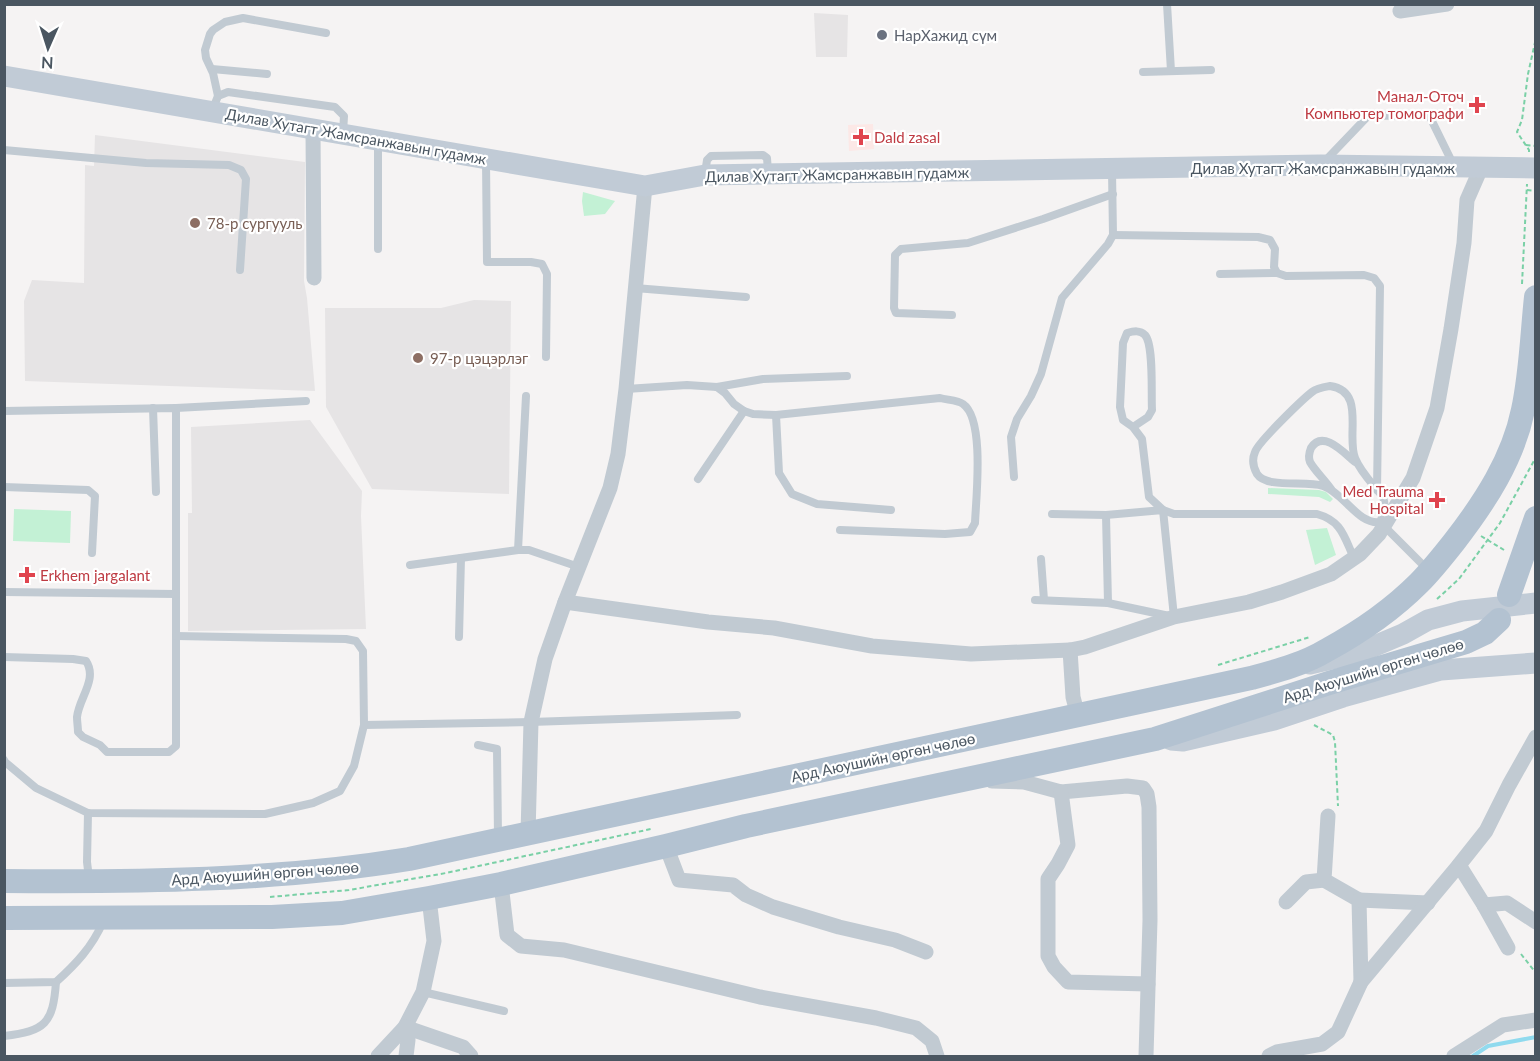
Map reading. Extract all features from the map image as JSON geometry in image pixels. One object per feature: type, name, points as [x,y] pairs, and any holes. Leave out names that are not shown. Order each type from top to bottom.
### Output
[{"type":"main road","name":"Дилав Хутагт Жамсранжавын гудамж","points":[[4,76],[215,103],[313,130],[645,186],[705,175],[1321,165],[1536,168]]},
{"type":"main road","name":"Ард Аюушийн өргөн чөлөө","points":[[4,881],[90,882],[234,878],[306,873],[409,859],[1078,716],[1251,678],[1295,665],[1326,651],[1395,604],[1430,571],[1478,511],[1497,481],[1511,450],[1523,411],[1536,297]]},
{"type":"main road","points":[[1509,595],[1536,518]]},
{"type":"main road","points":[[1251,678],[1358,653],[1403,634],[1428,620],[1462,610],[1536,603]]},
{"type":"main road","name":"Ард Аюушийн өргөн чөлөө","points":[[4,918],[272,917],[342,913],[501,884],[746,826],[1155,739],[1292,694],[1466,642],[1485,633],[1499,620]]},
{"type":"main road","points":[[1155,739],[1183,741],[1274,720],[1343,697],[1441,670],[1536,663]]},
{"type":"main road","points":[[785,778],[779,786],[777,797],[779,806],[796,816]]},
{"type":"main road","points":[[737,789],[751,795],[759,806],[754,820],[746,826]]},
{"type":"street","points":[[1401,11],[1447,4]]},
{"type":"street","points":[[313,130],[314,278]]},
{"type":"street","points":[[565,602],[708,622],[774,628],[872,646],[971,654],[1070,651],[1174,617],[1250,602],[1331,574],[1370,544],[1413,478],[1437,408],[1464,243],[1467,200],[1481,168]]},
{"type":"street","points":[[528,834],[531,722],[545,659],[610,488],[618,454],[645,186]]},
{"type":"street","points":[[1070,651],[1073,697],[1078,716]]},
{"type":"street","points":[[1269,1056],[1277,1052],[1324,1050],[1338,1032],[1361,982],[1486,831],[1536,737]]},
{"type":"street","points":[[968,779],[1024,782],[1061,792],[1127,786],[1143,788],[1147,794],[1150,910],[1146,1056]]},
{"type":"street","points":[[1061,792],[1068,845],[1048,879],[1048,956],[1054,967],[1068,982],[1148,984]]},
{"type":"street","points":[[1324,880],[1328,816]]},
{"type":"street","points":[[666,846],[679,880],[733,885],[746,895],[773,907],[839,927],[895,940],[926,952]]},
{"type":"street","points":[[1459,866],[1508,948]]},
{"type":"street","points":[[1286,902],[1306,882],[1324,880],[1359,900],[1428,903]]},
{"type":"street","points":[[501,884],[507,935],[521,946],[564,950],[760,997],[876,1018],[916,1028],[932,1041],[937,1056]]},
{"type":"street","points":[[378,1056],[405,1027],[423,992],[434,941],[429,898]]},
{"type":"street","points":[[1359,900],[1361,982]]},
{"type":"street","points":[[1484,905],[1507,903],[1536,922]]},
{"type":"street","points":[[1454,1056],[1503,1025],[1536,1020]]},
{"type":"street","points":[[405,1027],[408,1040],[406,1056]]},
{"type":"street","points":[[405,1027],[463,1047],[471,1056]]},
{"type":"lane","points":[[1167,4],[1171,71]]},
{"type":"lane","points":[[215,103],[212,69],[206,58],[205,50],[210,34],[225,22],[243,18],[326,33]]},
{"type":"lane","points":[[212,69],[267,74]]},
{"type":"lane","points":[[1143,72],[1211,70]]},
{"type":"lane","points":[[215,103],[228,92],[335,107],[344,116],[343,135]]},
{"type":"lane","points":[[1321,165],[1368,116],[1429,115],[1455,168]]},
{"type":"lane","points":[[378,141],[378,249]]},
{"type":"lane","points":[[4,150],[146,163],[229,165],[241,171],[246,178],[240,270]]},
{"type":"lane","points":[[486,159],[487,262],[542,264],[547,274],[546,357]]},
{"type":"lane","points":[[1014,477],[1011,437],[1017,419],[1032,396],[1041,374],[1062,298],[1113,235],[1112,169]]},
{"type":"lane","points":[[952,315],[896,313],[894,308],[895,255],[897,252],[901,249],[968,243],[1113,194]]},
{"type":"lane","points":[[1113,235],[1258,237],[1270,240],[1275,249],[1274,267],[1277,273]]},
{"type":"lane","points":[[1220,274],[1364,275],[1374,278],[1380,286],[1377,490]]},
{"type":"lane","points":[[636,288],[746,297]]},
{"type":"lane","points":[[1041,559],[1039,600],[1108,603],[1174,617],[1163,510],[1149,496],[1142,439],[1133,427],[1123,420],[1120,407],[1123,343],[1127,333],[1138,331],[1144,334],[1150,345],[1152,410],[1148,417],[1133,427]]},
{"type":"lane","points":[[626,389],[687,385],[717,387],[763,379],[847,376]]},
{"type":"lane","points":[[1333,491],[1323,486],[1262,479],[1254,467],[1255,452],[1261,443],[1312,392],[1330,386],[1343,390],[1350,401],[1352,447],[1358,465]]},
{"type":"lane","points":[[717,387],[734,404],[753,414],[776,415],[940,398],[963,403],[972,415],[978,456],[975,523],[970,532],[945,534],[840,530]]},
{"type":"lane","points":[[518,550],[526,396]]},
{"type":"lane","points":[[4,411],[176,408],[306,401]]},
{"type":"lane","points":[[153,408],[156,492]]},
{"type":"lane","points":[[4,657],[86,661],[90,667],[91,678],[77,718],[78,732],[107,752],[169,752],[176,746],[176,408]]},
{"type":"lane","points":[[698,479],[744,411]]},
{"type":"lane","points":[[776,415],[780,473],[792,494],[817,504],[891,510]]},
{"type":"lane","points":[[1382,524],[1385,502],[1358,465],[1334,445],[1322,441],[1314,444],[1309,451],[1309,460],[1333,491],[1361,517],[1370,522],[1382,524],[1430,571]]},
{"type":"lane","points":[[4,487],[88,490],[95,496],[92,553]]},
{"type":"lane","points":[[1052,514],[1106,515],[1163,510],[1174,514],[1317,514],[1329,517],[1339,526],[1354,558]]},
{"type":"lane","points":[[1106,515],[1108,603]]},
{"type":"lane","points":[[410,565],[529,550],[579,567]]},
{"type":"lane","points":[[459,637],[461,558]]},
{"type":"lane","points":[[4,592],[176,594]]},
{"type":"lane","points":[[4,760],[36,788],[87,813],[266,814],[313,803],[340,790],[354,766],[364,725],[363,651],[356,641],[176,636]]},
{"type":"lane","points":[[364,725],[737,715]]},
{"type":"lane","points":[[478,746],[497,749],[497,841]]},
{"type":"lane","points":[[87,813],[87,862],[90,882]]},
{"type":"lane","points":[[4,1036],[34,1031],[45,1024],[55,1001],[57,982],[85,955],[96,938],[104,918]]},
{"type":"lane","points":[[4,982],[57,982]]},
{"type":"lane","points":[[423,992],[504,1011]]},
{"type":"path","points":[[1526,146],[1536,146]]},
{"type":"path","points":[[1527,190],[1536,191]]},
{"type":"path","points":[[1433,602],[1459,579],[1488,540],[1500,523],[1536,457]]},
{"type":"path","points":[[1466,527],[1508,553]]},
{"type":"path","points":[[1306,721],[1333,735],[1335,742],[1338,807],[1328,816]]},
{"type":"path","points":[[1508,948],[1521,954],[1536,973]]},
{"type":"shaded area","points":[[814,13],[848,15],[847,57],[816,57]]},
{"type":"shaded area","name":"Dald zasal","points":[[873,124],[874,149],[849,151],[848,125]]},
{"type":"shaded area","name":"78-р сургууль","points":[[95,135],[305,162],[304,281],[315,391],[25,381],[24,301],[32,280],[84,283],[85,165],[94,166]]},
{"type":"shaded area","name":"97-р цэцэрлэг","points":[[474,300],[511,301],[509,494],[372,489],[326,407],[325,308],[441,308]]},
{"type":"shaded area","points":[[310,420],[362,491],[366,629],[188,631],[188,513],[192,513],[191,427]]},
{"type":"green space","points":[[583,192],[615,201],[605,214],[584,216]]},
{"type":"green space","points":[[1268,488],[1319,490],[1326,492],[1333,499],[1330,502],[1319,497],[1268,494]]},
{"type":"green space","points":[[14,509],[71,511],[70,543],[13,541]]},
{"type":"green space","points":[[1327,528],[1336,555],[1315,565],[1306,530]]},
{"type":"waterway","points":[[1473,1056],[1488,1046],[1536,1037]]},
{"type":"place","name":"НарХажид сүм","points":[[882,35]]},
{"type":"place","name":"Манал-Оточ Компьютер томографи","points":[[1477,105]]},
{"type":"place","name":"Dald zasal","points":[[861,137]]},
{"type":"place","name":"78-р сургууль","points":[[195,223]]},
{"type":"place","name":"97-р цэцэрлэг","points":[[418,358]]},
{"type":"place","name":"Med Trauma Hospital","points":[[1437,500]]},
{"type":"place","name":"Erkhem jargalant","points":[[27,575]]}]
